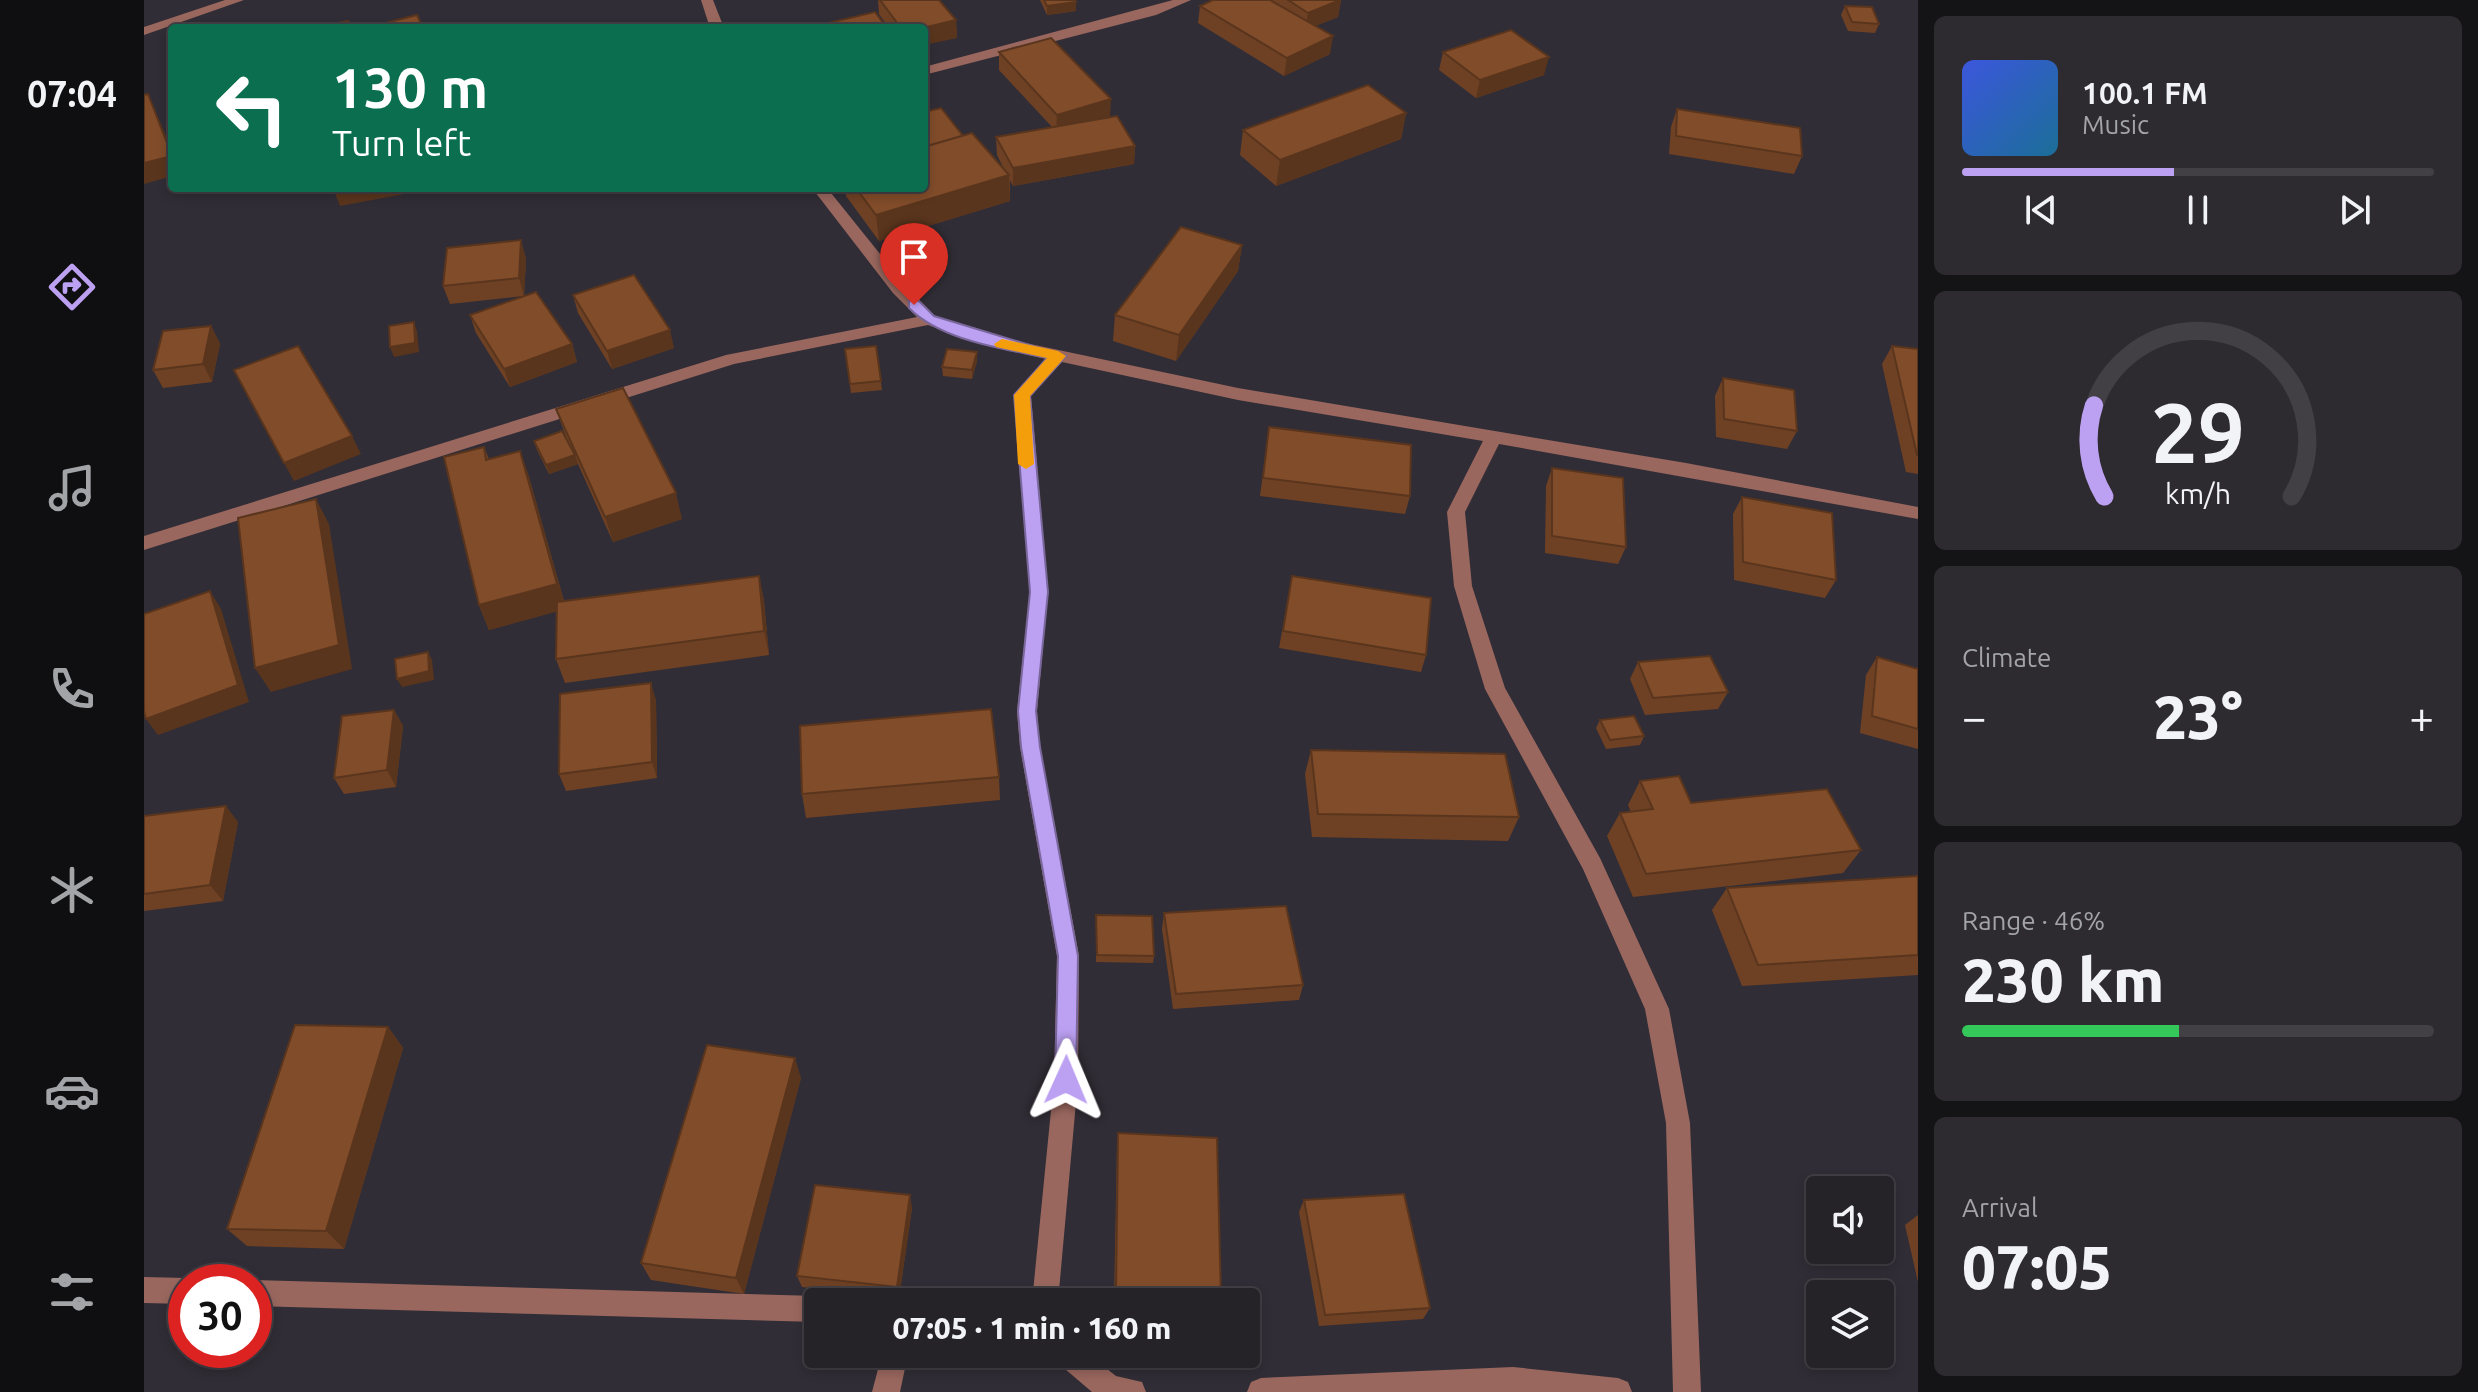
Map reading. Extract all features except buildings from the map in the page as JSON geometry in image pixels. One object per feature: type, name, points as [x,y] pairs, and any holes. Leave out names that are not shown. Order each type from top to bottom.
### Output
[{"type":"street","points":[[144,31],[238,0]]},
{"type":"street","points":[[707,0],[716,24]]},
{"type":"street","points":[[928,70],[1122,20],[1185,0]]},
{"type":"street","points":[[822,192],[899,289],[929,320],[994,342],[1238,394],[1918,513]]},
{"type":"street","points":[[144,543],[732,359],[929,320]]},
{"type":"street","points":[[1046,1288],[1066,1080],[1068,956],[1030,747],[1027,711],[1039,592],[1022,395],[1058,356]]},
{"type":"street","points":[[1494,437],[1456,512],[1463,586],[1495,689],[1592,865],[1657,1009],[1678,1123],[1687,1392]]},
{"type":"street","points":[[144,1290],[168,1291]]},
{"type":"street","points":[[272,1294],[804,1309]]},
{"type":"street","points":[[886,1392],[892,1368]]},
{"type":"street","points":[[1084,1368],[1110,1389],[1132,1392]]},
{"type":"street","points":[[1261,1392],[1513,1380],[1561,1388],[1618,1392]]},
{"type":"slow traffic","points":[[1002,344],[1058,356],[1022,395],[1026,464]]},
{"type":"route","points":[[914,305],[929,320],[994,342],[1058,356],[1022,395],[1022,425],[1037,535],[1039,592],[1027,711],[1030,747],[1059,891],[1068,956],[1066,1080]]}]
